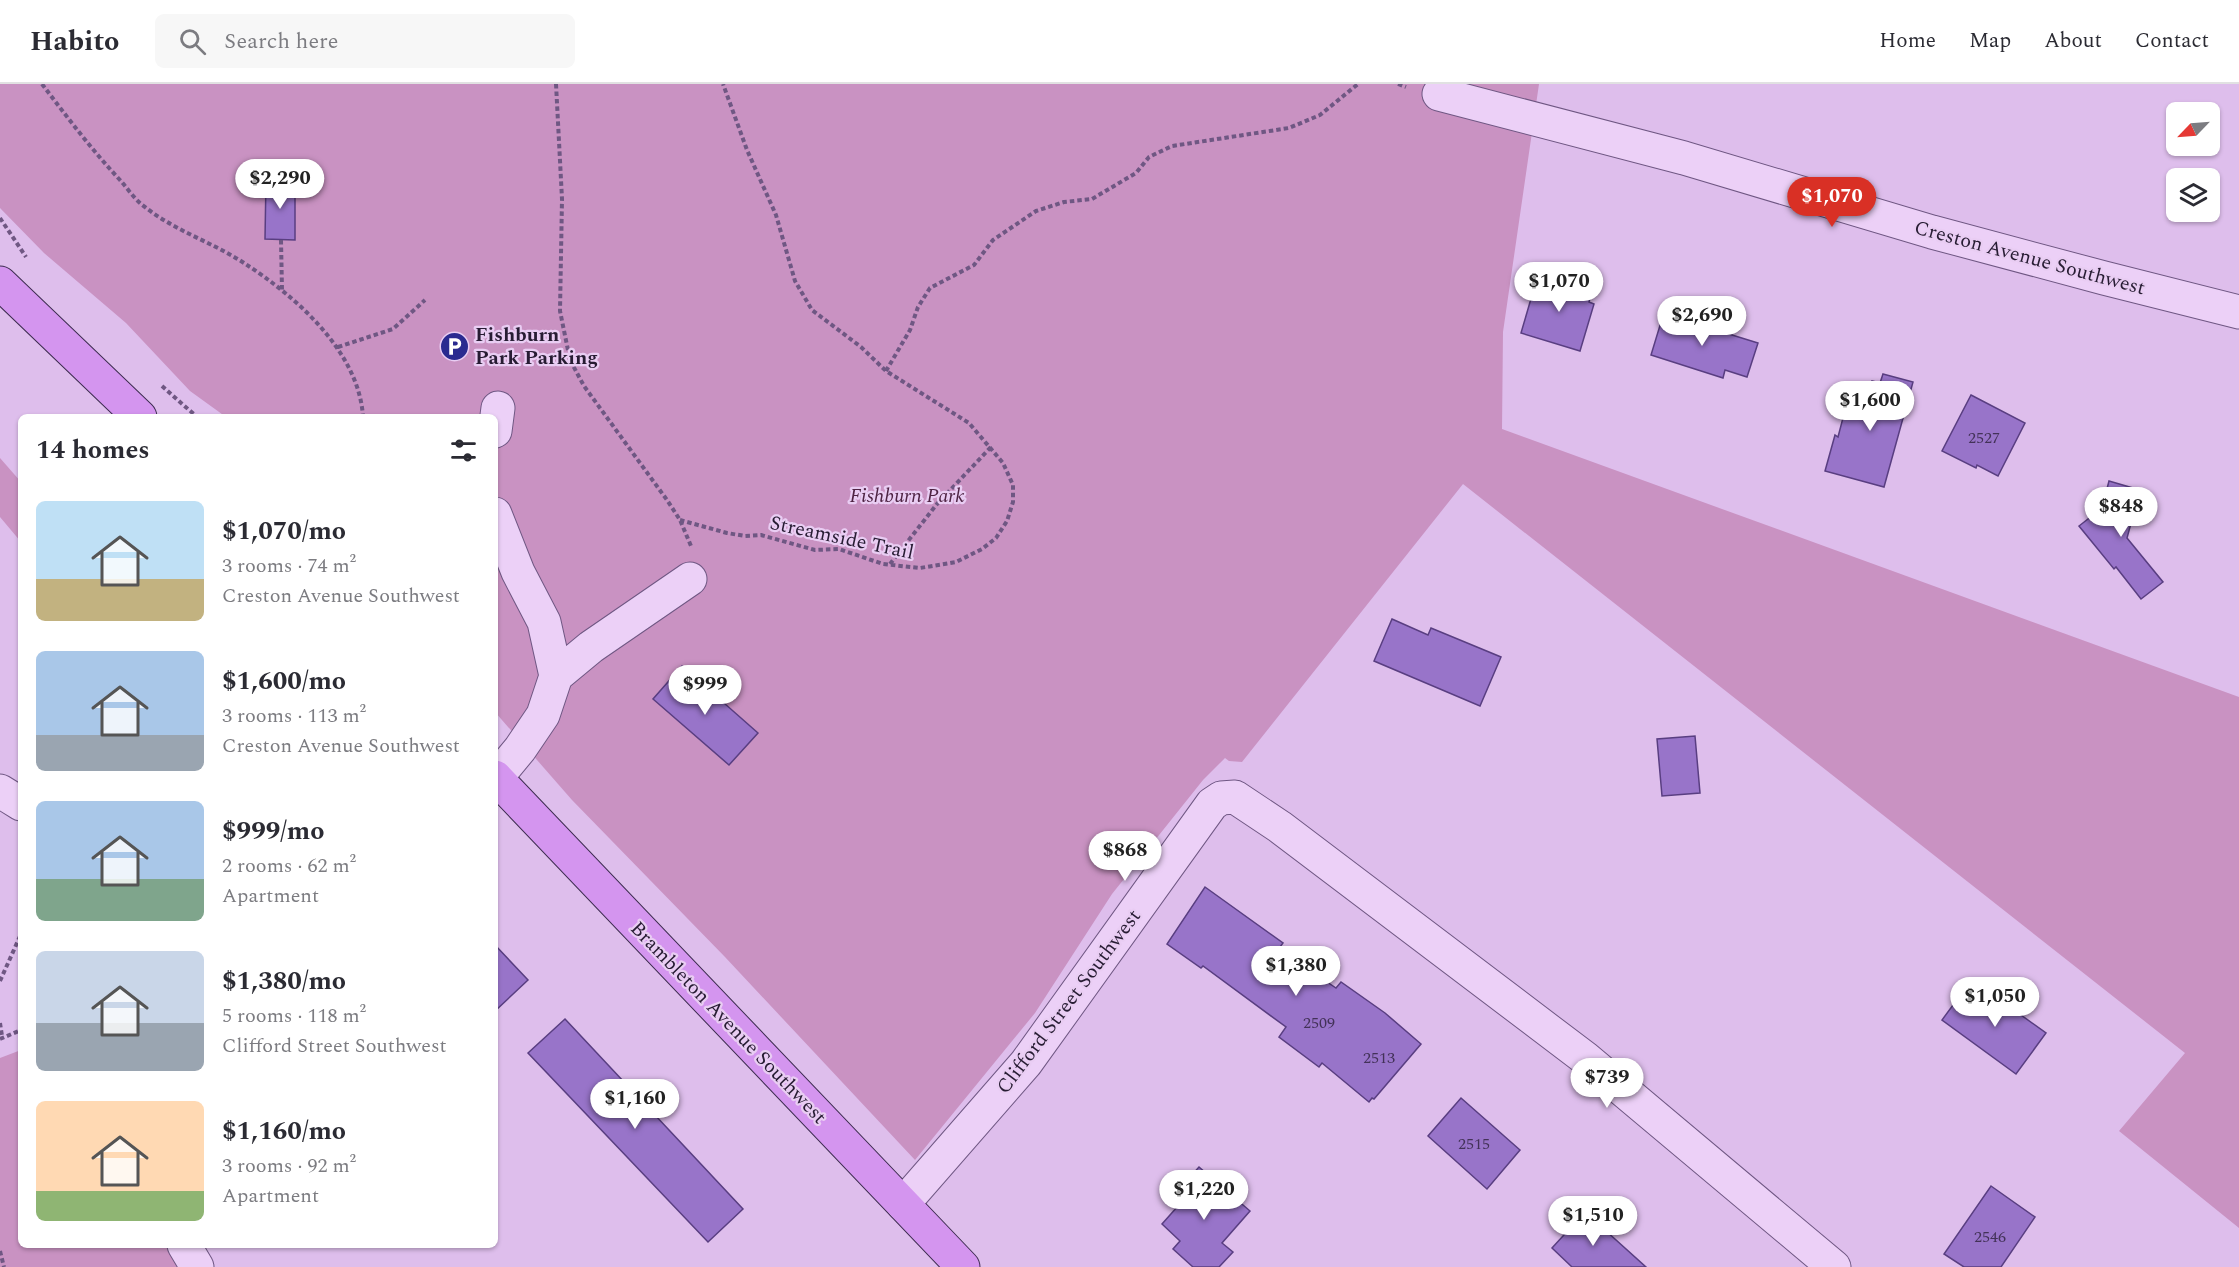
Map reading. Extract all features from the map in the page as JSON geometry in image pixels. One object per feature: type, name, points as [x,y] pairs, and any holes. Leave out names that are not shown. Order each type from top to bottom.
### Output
[{"type":"main road","points":[[0,283],[137,414]]},
{"type":"main road","name":"Brambleton Avenue Southwest","points":[[498,781],[963,1267]]},
{"type":"street","name":"Creston Avenue Southwest","points":[[1439,94],[1684,158],[1932,231],[2092,275],[2239,312]]},
{"type":"street","points":[[498,522],[518,572],[544,622],[556,676]]},
{"type":"street","points":[[498,775],[520,749],[543,715],[556,676],[591,646],[690,579]]},
{"type":"street","points":[[0,791],[18,802]]},
{"type":"street","name":"Clifford Street Southwest","points":[[903,1204],[1026,1063],[1212,804],[1221,798],[1235,797],[1280,827],[1585,1058],[1834,1267]]},
{"type":"street","points":[[186,1248],[197,1267]]},
{"type":"path","points":[[42,84],[108,167],[144,206],[184,232],[243,262],[297,302],[338,347],[354,382],[362,414]]},
{"type":"path","points":[[556,84],[562,199],[560,310],[570,360],[584,386],[680,520],[693,549],[690,579]]},
{"type":"path","name":"Streamside Trail","points":[[680,520],[708,529],[745,536],[761,535],[815,550],[839,549],[890,565],[939,567],[968,558],[996,538],[1013,502],[1014,485],[1003,463],[969,423],[886,371],[861,347],[812,310],[795,281],[776,215],[747,150],[723,84]]},
{"type":"path","points":[[886,371],[903,345],[918,307],[930,288],[974,265],[993,240],[1036,211],[1064,202],[1092,199],[1136,173],[1149,157],[1172,146],[1289,128],[1320,115],[1358,84]]},
{"type":"path","points":[[281,240],[282,291]]},
{"type":"path","points":[[338,347],[393,329],[425,300]]},
{"type":"path","points":[[890,565],[937,504],[991,447]]},
{"type":"path","points":[[0,981],[18,941]]},
{"type":"path","points":[[0,1023],[1,1037],[18,1031]]},
{"type":"path","points":[[0,1251],[4,1267]]},
{"type":"green space","name":"Fishburn Park","points":[[0,84],[1539,84],[1503,332],[1502,429],[2239,697],[2239,1228],[2119,1131],[2185,1053],[1463,484],[1242,762],[1229,761],[1225,758],[1203,780],[1112,894],[1035,1013],[915,1160],[725,957],[572,800],[498,715],[498,414],[222,414],[190,391],[126,323],[44,253],[0,208]]},
{"type":"green space","points":[[0,458],[18,479],[18,538],[0,517]]},
{"type":"green space","points":[[18,1051],[18,1248],[178,1248],[189,1267],[0,1267],[0,1058]]},
{"type":"building","points":[[266,180],[295,180],[295,240],[265,239]]},
{"type":"building","points":[[1545,276],[1592,290],[1589,302],[1594,304],[1580,351],[1521,333],[1535,285],[1542,287]]},
{"type":"building","points":[[1665,309],[1705,322],[1703,326],[1758,343],[1747,377],[1725,370],[1723,378],[1651,355]]},
{"type":"building","points":[[1883,374],[1913,382],[1884,487],[1825,471],[1835,435],[1838,437],[1849,395],[1868,401],[1872,381],[1880,383]]},
{"type":"building","points":[[1971,395],[2025,423],[1998,476],[1942,451]]},
{"type":"building","points":[[2109,481],[2140,490],[2127,538],[2163,582],[2141,599],[2079,526],[2102,508]]},
{"type":"building","points":[[1392,619],[1428,635],[1431,628],[1501,657],[1480,706],[1374,661]]},
{"type":"building","points":[[682,666],[758,733],[729,765],[653,699]]},
{"type":"building","points":[[1695,736],[1700,793],[1662,796],[1657,739]]},
{"type":"building","points":[[1205,887],[1283,943],[1280,947],[1308,969],[1336,988],[1341,982],[1385,1013],[1421,1044],[1374,1099],[1372,1098],[1369,1102],[1322,1063],[1319,1067],[1279,1037],[1286,1027],[1203,966],[1201,968],[1167,944]]},
{"type":"building","points":[[498,948],[528,980],[498,1008]]},
{"type":"building","points":[[1967,986],[1984,998],[1989,992],[2046,1033],[2016,1074],[1942,1020]]},
{"type":"building","points":[[565,1019],[743,1209],[708,1242],[528,1053]]},
{"type":"building","points":[[1461,1098],[1520,1150],[1487,1189],[1428,1136]]},
{"type":"building","points":[[1199,1167],[1250,1211],[1222,1243],[1233,1252],[1219,1267],[1193,1267],[1173,1249],[1180,1241],[1162,1224],[1178,1206],[1172,1197]]},
{"type":"building","points":[[1991,1186],[2035,1217],[2001,1267],[1964,1267],[1944,1254]]},
{"type":"building","points":[[1585,1212],[1646,1267],[1572,1267],[1552,1248]]},
{"type":"place","name":"Fishburn Park Parking","points":[[454,346]]}]
